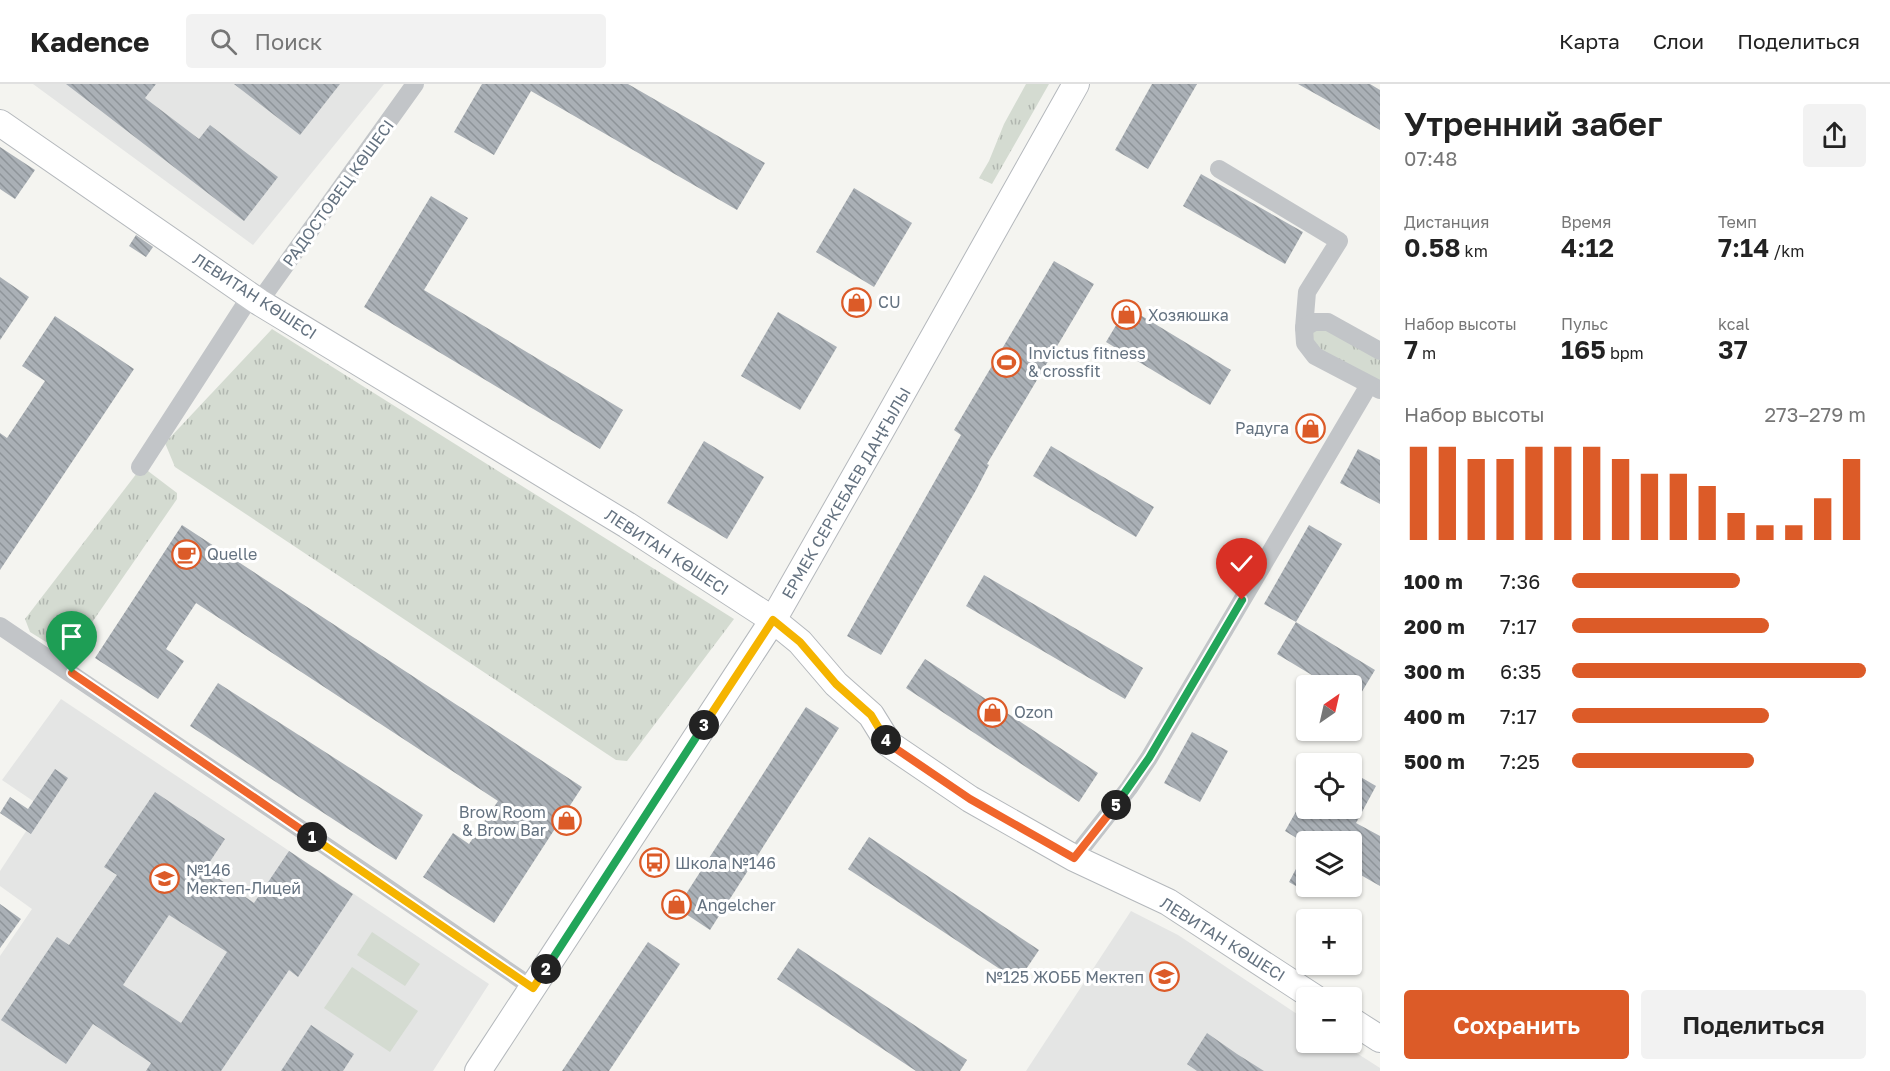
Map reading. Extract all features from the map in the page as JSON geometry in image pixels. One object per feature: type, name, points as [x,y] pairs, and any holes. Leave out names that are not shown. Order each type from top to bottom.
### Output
[{"type":"street","name":"РАДОСТОВЕЦ КӨШЕСІ","points":[[140,467],[254,301],[415,84]]},
{"type":"street","name":"ЕРМЕК СЕРКЕБАЕВ ДАҢҒЫЛЫ","points":[[478,1071],[773,620],[1076,84]]},
{"type":"street","name":"ЛЕВИТАН КӨШЕСІ","points":[[0,123],[254,301],[627,525],[773,620],[800,642],[836,684],[871,715],[889,744],[970,799],[1074,858],[1168,902],[1298,987]]},
{"type":"street","points":[[1074,858],[1129,788],[1149,758],[1375,388],[1315,356],[1305,343],[1307,292],[1339,241],[1219,169]]},
{"type":"street","points":[[1304,328],[1314,322],[1328,322],[1380,351]]},
{"type":"street","points":[[0,626],[533,988]]},
{"type":"street","points":[[1362,1027],[1380,1039]]},
{"type":"shaded area","points":[[33,84],[384,84],[253,245]]},
{"type":"shaded area","name":"№146 Мектеп-Лицей","points":[[61,699],[489,984],[433,1071],[0,1071],[0,956],[32,909],[0,886],[0,871],[42,807],[2,780]]},
{"type":"shaded area","name":"№125 ЖОББ Мектеп","points":[[1131,911],[1178,935],[1296,1013],[1296,1053],[1357,1053],[1380,1068],[1380,1071],[1026,1071]]},
{"type":"green space","points":[[1026,84],[1049,84],[992,184],[979,178]]},
{"type":"green space","points":[[1314,322],[1380,351],[1380,391],[1305,343]]},
{"type":"green space","points":[[272,329],[734,619],[627,761],[616,760],[175,467],[165,443]]},
{"type":"green space","points":[[148,471],[177,493],[177,499],[73,650],[64,653],[30,632],[25,619],[137,473]]},
{"type":"green space","points":[[372,932],[420,964],[405,986],[357,955]]},
{"type":"green space","points":[[352,967],[418,1011],[390,1052],[324,1008]]},
{"type":"building","points":[[66,84],[156,84],[145,98],[199,139],[210,125],[278,177],[244,221]]},
{"type":"building","points":[[234,84],[340,84],[300,135]]},
{"type":"building","points":[[482,84],[628,84],[765,163],[737,210],[531,91],[494,155],[454,132]]},
{"type":"building","points":[[1152,84],[1197,84],[1148,169],[1115,150]]},
{"type":"building","points":[[1298,84],[1370,84],[1380,90],[1380,130]]},
{"type":"building","points":[[0,147],[35,170],[15,199],[0,189]]},
{"type":"building","points":[[1201,174],[1303,232],[1285,264],[1183,206]]},
{"type":"building","points":[[854,188],[912,223],[874,287],[816,252]]},
{"type":"building","points":[[431,196],[468,218],[424,290],[623,410],[600,449],[364,307]]},
{"type":"building","points":[[136,235],[153,247],[146,257],[129,246]]},
{"type":"building","points":[[1054,261],[1094,284],[987,464],[989,465],[976,490],[881,655],[847,636],[961,435],[954,430]]},
{"type":"building","points":[[0,277],[29,297],[0,340]]},
{"type":"building","points":[[1127,307],[1231,370],[1210,405],[1106,342]]},
{"type":"building","points":[[778,312],[837,347],[800,410],[741,376]]},
{"type":"building","points":[[55,316],[134,369],[0,570],[0,433],[7,438],[45,381],[22,366]]},
{"type":"building","points":[[704,441],[764,477],[727,539],[667,503]]},
{"type":"building","points":[[1051,446],[1154,507],[1136,537],[1033,476]]},
{"type":"building","points":[[1358,449],[1380,460],[1380,504],[1340,483]]},
{"type":"building","points":[[182,525],[582,787],[494,923],[423,877],[453,833],[469,844],[498,801],[196,603],[166,649],[184,661],[158,699],[95,658]]},
{"type":"building","points":[[1309,525],[1342,544],[1296,622],[1264,604]]},
{"type":"building","points":[[984,575],[1143,668],[1125,699],[966,606]]},
{"type":"building","points":[[1296,622],[1375,670],[1362,691],[1362,675],[1312,675],[1277,654]]},
{"type":"building","points":[[925,659],[1098,773],[1079,802],[906,688]]},
{"type":"building","points":[[218,683],[423,815],[396,860],[190,726]]},
{"type":"building","points":[[806,707],[839,728],[710,930],[677,908]]},
{"type":"building","points":[[1192,732],[1228,751],[1200,802],[1164,783]]},
{"type":"building","points":[[55,769],[68,778],[31,834],[0,813],[10,797],[28,809]]},
{"type":"building","points":[[1362,778],[1376,786],[1362,812]]},
{"type":"building","points":[[155,792],[225,839],[205,869],[254,903],[289,851],[353,894],[298,977],[289,970],[221,1071],[146,1071],[151,1063],[93,1024],[66,1064],[1,1020],[57,937],[69,945],[117,875],[104,867]],"holes":[[[169,915],[227,952],[181,1023],[123,985]]]},
{"type":"building","points":[[1296,812],[1296,819],[1358,819],[1356,823],[1380,836],[1380,886],[1362,876],[1362,831],[1296,831],[1296,838],[1285,831]]},
{"type":"building","points":[[869,837],[1039,950],[1018,981],[848,869]]},
{"type":"building","points":[[1296,869],[1296,886],[1289,882]]},
{"type":"building","points":[[0,904],[21,919],[0,948]]},
{"type":"building","points":[[648,942],[680,964],[609,1071],[562,1071]]},
{"type":"building","points":[[798,948],[967,1060],[960,1071],[916,1071],[777,979]]},
{"type":"building","points":[[311,1025],[354,1054],[343,1071],[281,1071]]},
{"type":"building","points":[[1207,1033],[1264,1071],[1197,1071],[1187,1064]]},
{"type":"place","name":"CU","points":[[857,302]]},
{"type":"place","name":"Хозяюшка","points":[[1127,315]]},
{"type":"place","name":"Invictus fitness & crossfit","points":[[1007,362]]},
{"type":"place","name":"Радуга","points":[[1310,428]]},
{"type":"place","name":"Quelle","points":[[186,554]]},
{"type":"place","name":"Ozon","points":[[993,712]]},
{"type":"place","name":"Brow Room & Brow Bar","points":[[567,821]]},
{"type":"place","name":"Школа №146","points":[[654,863]]},
{"type":"place","name":"№146 Мектеп-Лицей","points":[[165,879]]},
{"type":"place","name":"Angelcher","points":[[676,905]]},
{"type":"place","name":"№125 ЖОББ Мектеп","points":[[1165,977]]},
{"type":"route","points":[[72,673],[533,988],[773,620],[800,642],[836,684],[871,715],[889,744],[970,799],[1074,858],[1129,788],[1149,758],[1242,600]]}]
